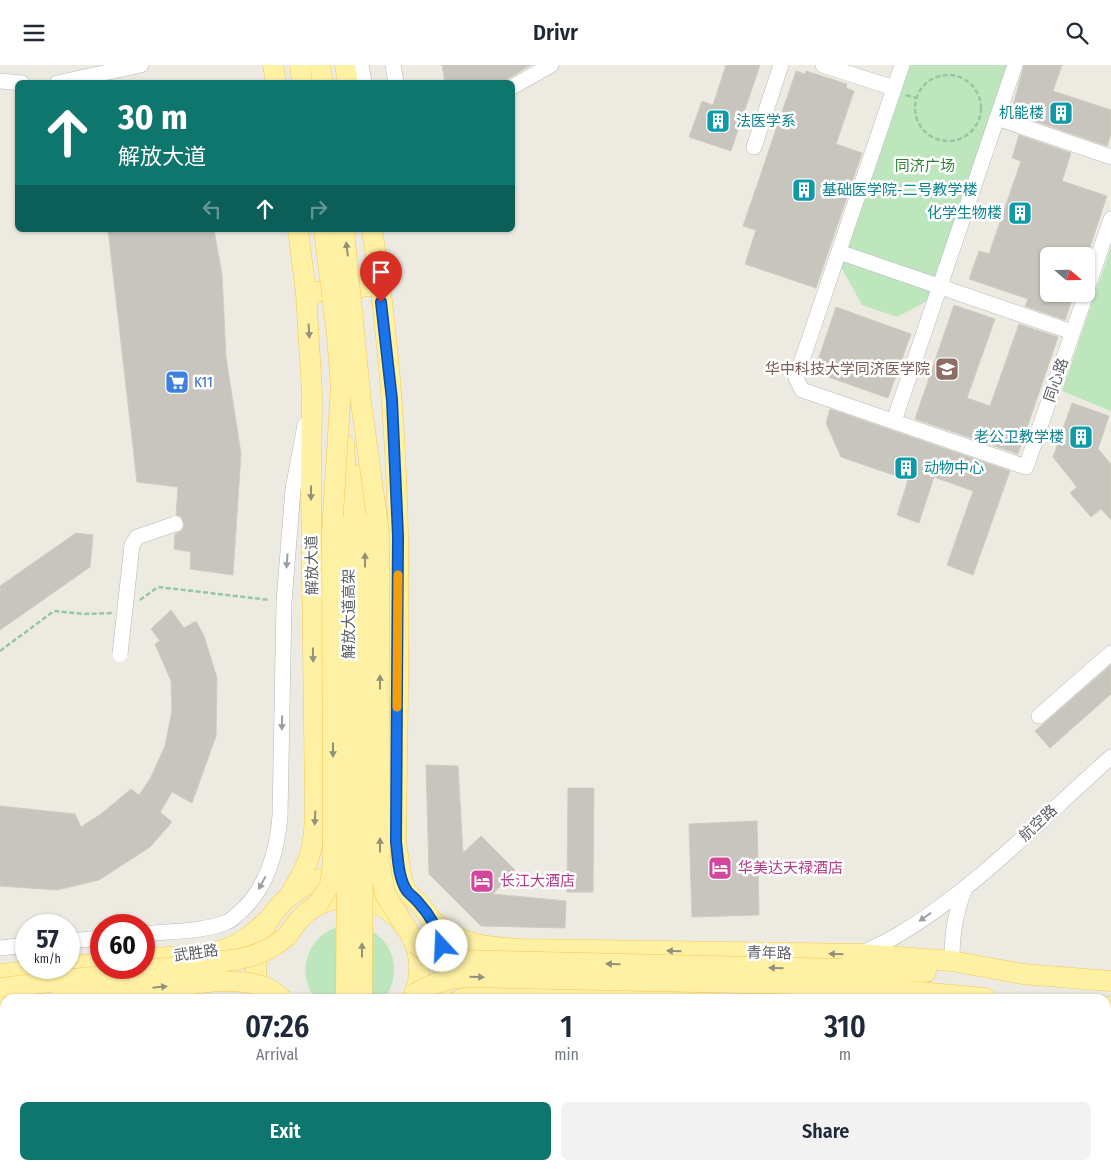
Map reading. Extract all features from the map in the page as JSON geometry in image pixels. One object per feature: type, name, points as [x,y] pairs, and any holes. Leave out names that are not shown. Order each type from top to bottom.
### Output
[{"type":"main road","points":[[273,65],[276,80]]},
{"type":"main road","points":[[300,65],[302,80]]},
{"type":"main road","points":[[320,65],[322,80]]},
{"type":"main road","points":[[345,65],[348,80]]},
{"type":"main road","name":"解放大道","points":[[290,895],[304,869],[313,841],[315,801],[311,490],[312,392],[306,293],[298,232]]},
{"type":"main road","name":"解放大道高架","points":[[324,232],[337,335],[349,526],[346,994]]},
{"type":"main road","name":"解放大道高架","points":[[344,232],[361,402],[365,526],[362,994]]},
{"type":"main road","points":[[372,232],[393,420],[398,536],[396,842],[402,881],[407,892]]},
{"type":"main road","points":[[306,293],[379,285]]},
{"type":"main road","points":[[318,905],[330,885],[333,863],[332,531],[341,387]]},
{"type":"main road","points":[[361,402],[380,533],[380,866],[385,895],[416,944],[425,952],[434,956],[464,961],[841,977],[958,994]]},
{"type":"main road","points":[[312,598],[398,598]]},
{"type":"main road","points":[[259,994],[255,970],[257,953],[261,936],[269,919],[290,895],[318,879],[335,874],[351,873],[368,874],[383,879],[407,892],[421,905],[432,920],[439,935],[444,957],[444,978],[440,994]]},
{"type":"main road","points":[[0,987],[254,956],[277,945],[287,936],[305,913],[318,905],[336,899],[357,898],[382,906],[394,913],[403,923]]},
{"type":"main road","name":"武胜路","points":[[155,958],[207,953],[226,949],[253,934],[269,919]]},
{"type":"main road","name":"青年路","points":[[432,920],[455,937],[484,946],[498,948],[860,954],[952,961],[1023,974],[1111,981]]},
{"type":"main road","points":[[414,994],[419,969],[416,944]]},
{"type":"main road","points":[[1046,976],[1111,967]]},
{"type":"main road","points":[[0,974],[15,972]]},
{"type":"main road","points":[[418,994],[436,982],[465,977],[841,977],[1023,974]]},
{"type":"main road","points":[[105,994],[224,981],[246,982],[262,986],[274,994]]},
{"type":"street","points":[[71,80],[141,65]]},
{"type":"street","points":[[361,65],[364,80]]},
{"type":"street","points":[[393,65],[396,80]]},
{"type":"street","points":[[515,85],[551,65]]},
{"type":"street","points":[[754,147],[782,65]]},
{"type":"street","points":[[823,65],[894,88]]},
{"type":"street","points":[[902,65],[796,378],[802,390],[894,421],[1015,65]]},
{"type":"street","points":[[0,81],[15,82]]},
{"type":"street","points":[[997,118],[1111,157]]},
{"type":"street","name":"同心路","points":[[1095,266],[1111,219]]},
{"type":"street","points":[[839,252],[1072,333]]},
{"type":"street","name":"同心路","points":[[894,421],[1026,467],[1082,303]]},
{"type":"street","points":[[155,932],[213,927],[229,921],[245,908],[269,871],[276,845],[280,816],[284,602],[292,489],[312,392]]},
{"type":"street","points":[[120,653],[132,545],[136,537],[175,524]]},
{"type":"street","points":[[1039,717],[1111,653]]},
{"type":"street","name":"航空路","points":[[860,954],[897,936],[965,888],[1111,757]]},
{"type":"street","name":"航空路","points":[[952,961],[953,927],[965,888]]},
{"type":"street","points":[[0,948],[15,946]]},
{"type":"path","points":[[950,75],[958,77],[972,86],[977,93],[981,110],[979,119],[970,133],[963,138],[955,141],[938,140],[930,136],[918,124],[915,107],[916,98],[920,91],[933,79],[950,75]]},
{"type":"green space","name":"同济广场","points":[[910,65],[1008,65],[929,300],[897,317],[862,305],[841,267]]},
{"type":"green space","points":[[1111,247],[1111,411],[1062,391],[1092,303],[1095,303],[1095,294]]},
{"type":"green space","points":[[345,925],[361,927],[372,931],[382,939],[392,955],[394,964],[392,982],[387,994],[313,994],[307,981],[306,961],[315,943],[330,930]]},
{"type":"building","points":[[442,65],[531,65],[506,80],[444,80]]},
{"type":"building","name":"法医学系","points":[[726,65],[760,65],[731,151],[689,137],[702,101],[713,105]]},
{"type":"building","name":"机能楼","points":[[1024,65],[1062,65],[1053,91],[1111,110],[1111,134],[1107,146],[1011,113]]},
{"type":"building","name":"基础医学院-二号教学楼","points":[[796,71],[805,74],[806,71],[847,84],[846,88],[854,91],[836,144],[862,153],[816,288],[745,264],[756,230],[743,226]]},
{"type":"building","points":[[1019,135],[1071,153],[1062,181],[1107,196],[1090,247],[1040,247],[1040,303],[1071,303],[1065,320],[1025,306],[1028,299],[969,279],[979,251],[989,254],[1021,161],[1012,158]]},
{"type":"building","name":"K11","points":[[108,232],[214,232],[222,274],[226,357],[241,454],[233,575],[190,569],[191,552],[174,549],[175,534],[182,530],[184,525],[181,517],[176,515],[178,487],[137,482]]},
{"type":"building","points":[[954,305],[995,319],[967,398],[990,406],[1019,324],[1058,337],[1018,454],[915,419]]},
{"type":"building","points":[[836,307],[911,334],[888,398],[814,372]]},
{"type":"building","name":"老公卫教学楼","points":[[1072,403],[1109,416],[1098,449],[1111,464],[1111,520],[1101,509],[1091,517],[1070,493],[1077,487],[1053,457]]},
{"type":"building","points":[[830,409],[1010,471],[973,575],[947,565],[973,491],[934,477],[919,523],[897,515],[908,480],[841,457],[826,423]]},
{"type":"building","points":[[76,533],[93,535],[90,567],[0,630],[0,586]]},
{"type":"building","points":[[171,610],[184,628],[196,621],[204,636],[217,678],[216,736],[192,803],[172,792],[160,812],[172,822],[150,847],[99,880],[57,890],[0,886],[0,806],[75,814],[81,827],[101,814],[131,789],[139,795],[150,779],[165,746],[172,711],[171,681],[155,644],[160,641],[151,629]]},
{"type":"building","points":[[1111,665],[1111,694],[1050,748],[1035,731]]},
{"type":"building","points":[[426,765],[458,766],[463,853],[481,836],[515,870],[493,894],[566,901],[565,928],[481,926],[429,874]]},
{"type":"building","points":[[568,788],[594,788],[593,892],[567,892]]},
{"type":"building","points":[[757,821],[759,915],[692,917],[689,824]]},
{"type":"slow traffic","points":[[397,707],[398,575]]},
{"type":"place","name":"机能楼","points":[[1061,113]]},
{"type":"place","name":"法医学系","points":[[718,121]]},
{"type":"place","name":"基础医学院-二号教学楼","points":[[804,190]]},
{"type":"place","name":"化学生物楼","points":[[1020,213]]},
{"type":"place","name":"华中科技大学同济医学院","points":[[947,369]]},
{"type":"place","name":"K11","points":[[177,382]]},
{"type":"place","name":"老公卫教学楼","points":[[1081,437]]},
{"type":"place","name":"动物中心","points":[[906,468]]},
{"type":"place","name":"华美达天禄酒店","points":[[720,868]]},
{"type":"place","name":"长江大酒店","points":[[482,881]]},
{"type":"route","points":[[381,302],[392,400],[398,536],[397,856],[402,881],[407,892],[417,900],[432,920],[442,946]]}]
